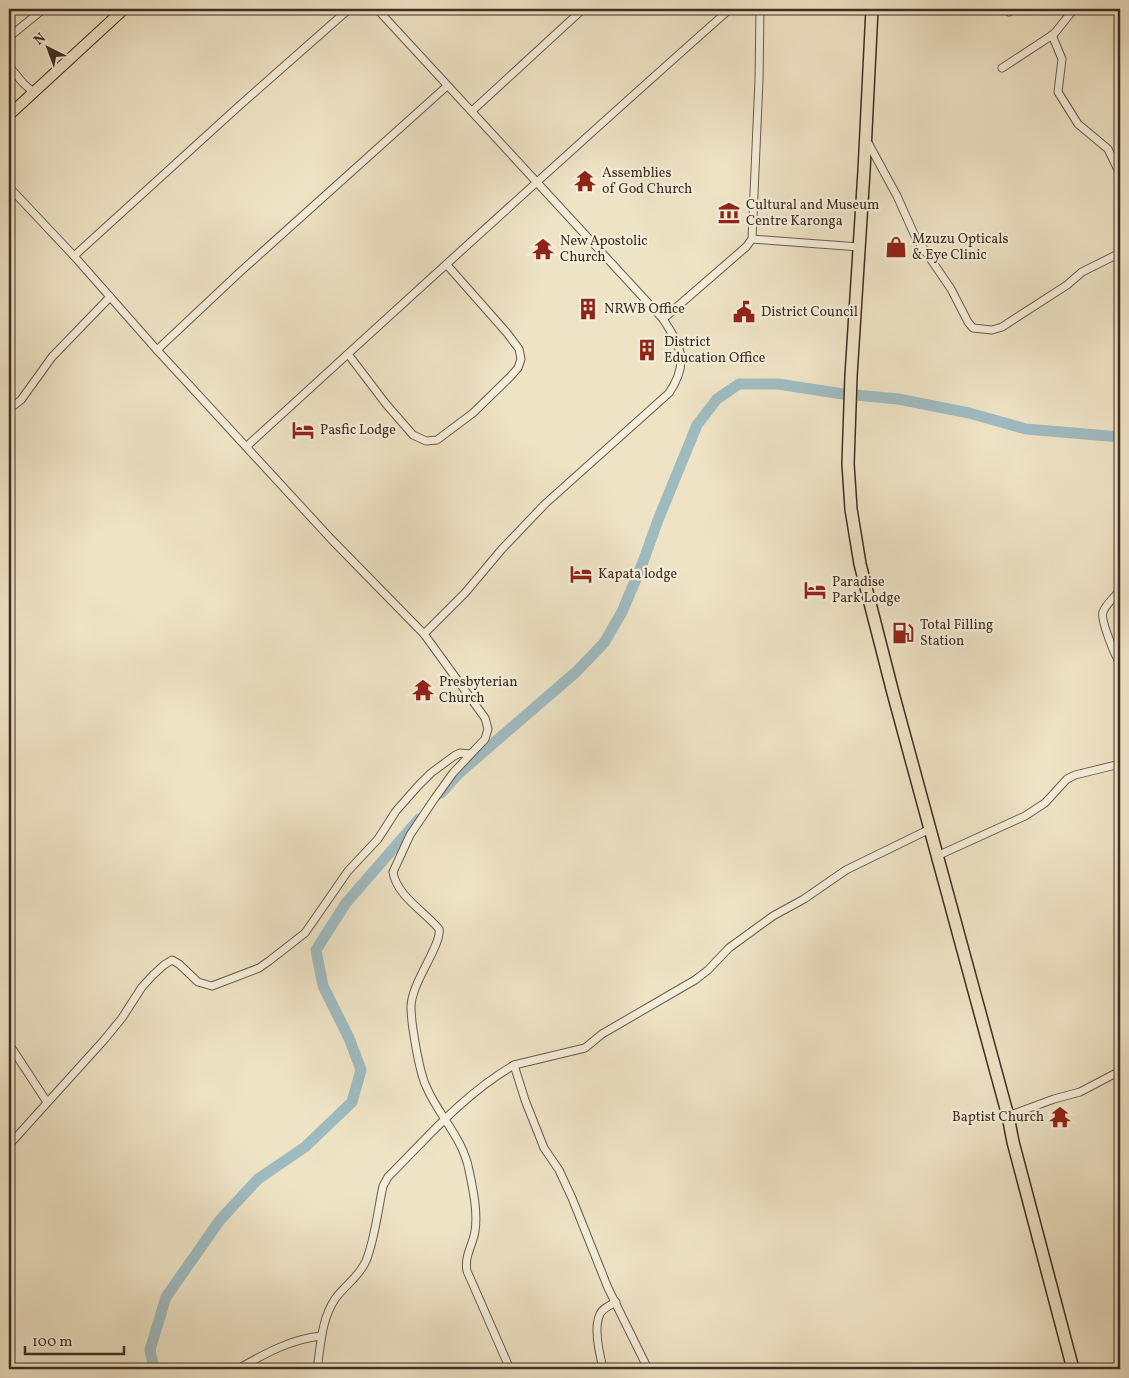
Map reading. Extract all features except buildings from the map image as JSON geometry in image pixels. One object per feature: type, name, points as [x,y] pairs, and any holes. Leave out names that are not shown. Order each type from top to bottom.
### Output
[{"type":"highway","points":[[872,9],[851,376],[848,473],[851,509],[860,564],[1008,1116],[1013,1142],[1073,1369]]},
{"type":"main road","points":[[9,115],[118,11]]},
{"type":"street","points":[[74,256],[349,9]]},
{"type":"street","points":[[377,9],[663,319],[671,330],[681,357],[678,380],[669,393],[545,504],[465,593],[424,634]]},
{"type":"street","points":[[472,111],[583,9]]},
{"type":"street","points":[[246,446],[536,182],[730,9]]},
{"type":"street","points":[[663,319],[746,247],[752,238],[760,9]]},
{"type":"street","points":[[1002,68],[1052,36],[1074,9]]},
{"type":"street","points":[[9,37],[41,11]]},
{"type":"street","points":[[1052,36],[1062,59],[1058,92],[1078,124],[1108,149],[1120,174]]},
{"type":"street","points":[[9,66],[33,92]]},
{"type":"street","points":[[157,350],[240,272],[447,86]]},
{"type":"street","points":[[865,138],[897,196],[915,236],[951,289],[973,328],[992,330],[1002,327],[1067,285],[1082,272],[1120,253]]},
{"type":"street","points":[[9,187],[331,538],[424,634],[485,718],[488,725],[488,733],[485,740],[470,754],[434,798],[410,835],[393,872],[402,891],[439,929],[440,934],[417,982],[411,1006],[423,1079],[444,1119],[463,1149],[469,1169],[475,1230],[466,1258],[467,1271],[510,1369]]},
{"type":"street","points":[[752,238],[859,247]]},
{"type":"street","points":[[348,354],[386,404],[413,434],[426,440],[437,440],[474,413],[518,368],[521,359],[519,349],[447,265]]},
{"type":"street","points":[[9,410],[21,400],[52,357],[110,297]]},
{"type":"street","points":[[1120,590],[1102,616],[1113,652],[1120,663]]},
{"type":"street","points":[[9,1145],[122,1018],[142,987],[169,961],[172,960],[179,964],[198,982],[212,986],[259,968],[300,938],[348,871],[378,839],[396,811],[431,772],[460,753],[470,754]]},
{"type":"street","points":[[937,856],[1026,816],[1045,803],[1067,779],[1075,775],[1120,764]]},
{"type":"street","points":[[317,1369],[321,1336],[327,1312],[336,1297],[360,1272],[367,1259],[383,1186],[388,1177],[444,1119],[480,1088],[514,1065],[585,1048],[602,1034],[695,980],[708,970],[729,948],[784,909],[804,899],[854,865],[930,829]]},
{"type":"street","points":[[9,1044],[47,1102]]},
{"type":"street","points":[[514,1065],[525,1100],[544,1148],[553,1159],[572,1198],[602,1277],[648,1369]]},
{"type":"street","points":[[1008,1116],[1054,1098],[1080,1092],[1120,1071]]},
{"type":"street","points":[[603,1369],[598,1347],[599,1315],[603,1310],[616,1302]]},
{"type":"street","points":[[238,1369],[288,1344],[321,1336]]},
{"type":"waterway","points":[[441,793],[459,773],[576,672],[604,643],[622,612],[697,425],[717,399],[739,384],[778,384],[843,394]]},
{"type":"waterway","points":[[856,395],[898,399],[969,413],[1026,429],[1120,437]]},
{"type":"waterway","points":[[154,1369],[150,1350],[166,1297],[220,1220],[258,1179],[305,1147],[352,1102],[361,1070],[349,1038],[323,986],[316,950],[346,903],[419,819]]},
{"type":"place","name":"Assemblies of God Church","points":[[585,181]]},
{"type":"place","name":"Cultural and Museum Centre Karonga","points":[[729,213]]},
{"type":"place","name":"Mzuzu Opticals & Eye Clinic","points":[[896,247]]},
{"type":"place","name":"New Apostolic Church","points":[[543,249]]},
{"type":"place","name":"NRWB Office","points":[[588,309]]},
{"type":"place","name":"District Council","points":[[744,312]]},
{"type":"place","name":"District Education Office","points":[[647,350]]},
{"type":"place","name":"Pasfic Lodge","points":[[303,430]]},
{"type":"place","name":"Kapata lodge","points":[[581,574]]},
{"type":"place","name":"Paradise Park Lodge","points":[[815,590]]},
{"type":"place","name":"Total Filling Station","points":[[903,633]]},
{"type":"place","name":"Presbyterian Church","points":[[423,690]]},
{"type":"place","name":"Baptist Church","points":[[1060,1117]]}]
